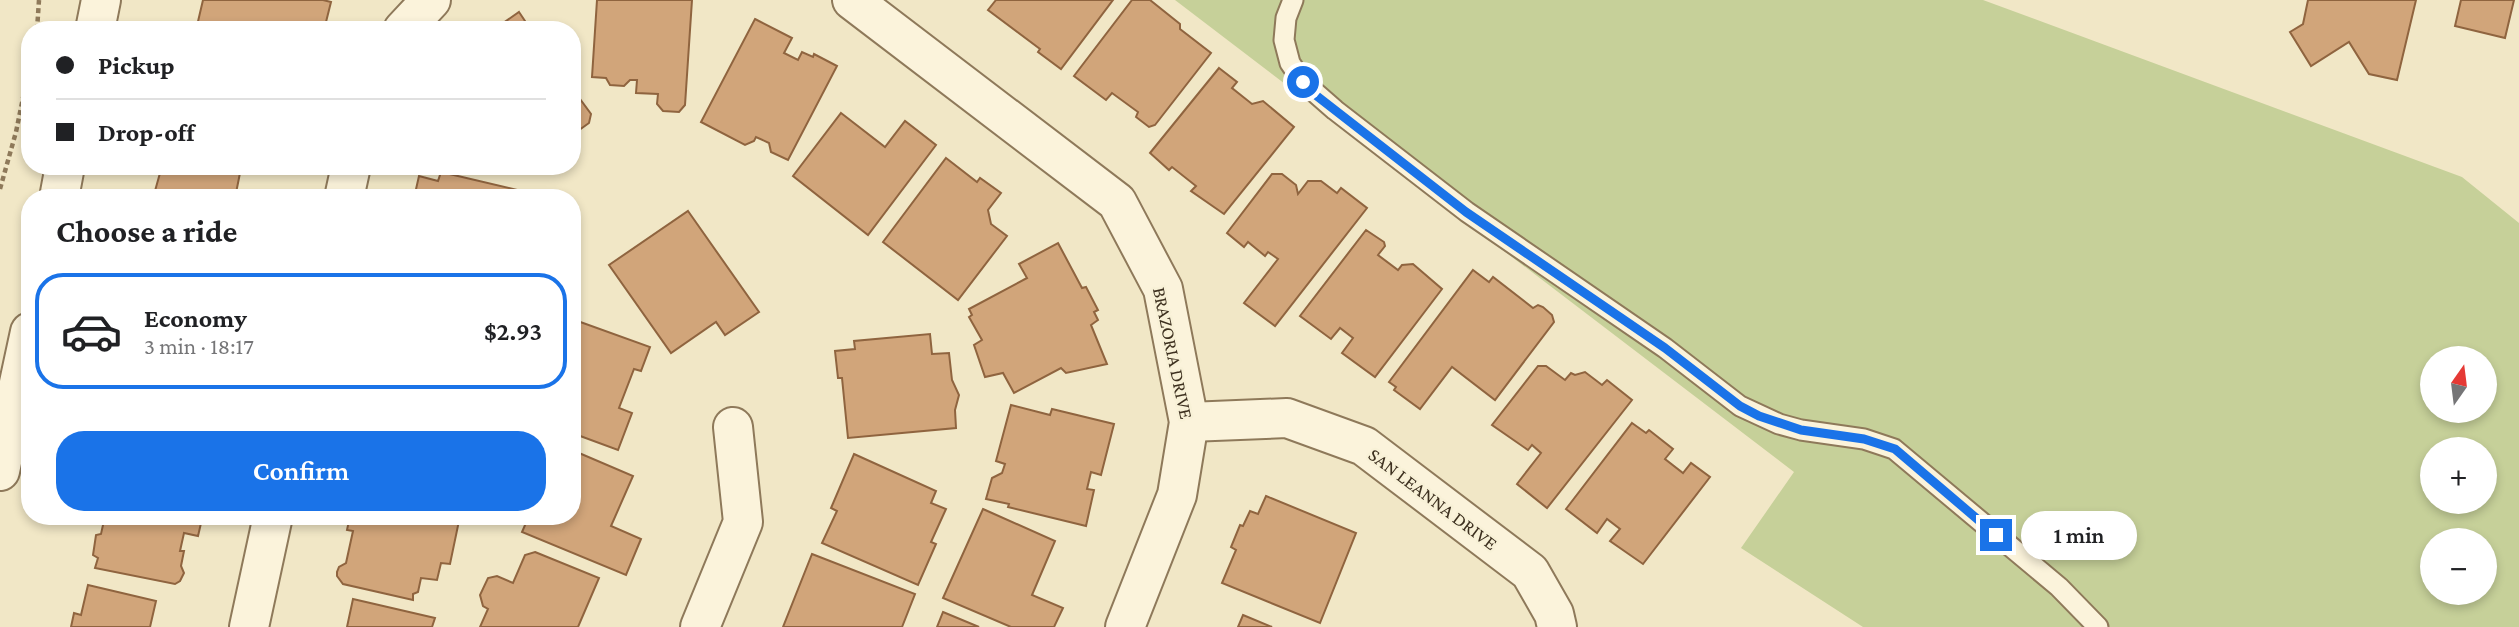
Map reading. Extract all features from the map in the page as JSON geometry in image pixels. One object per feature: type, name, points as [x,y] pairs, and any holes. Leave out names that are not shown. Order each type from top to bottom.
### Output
[{"type":"street","points":[[97,21],[101,0]]},
{"type":"street","points":[[411,21],[431,0]]},
{"type":"street","name":"BRAZORIA DRIVE","points":[[852,0],[1117,202],[1163,289],[1189,422],[1177,495],[1125,627]]},
{"type":"street","points":[[0,471],[21,374]]},
{"type":"street","name":"SAN LEANNA DRIVE","points":[[1189,422],[1287,418],[1364,446],[1530,572],[1554,614],[1557,627]]},
{"type":"street","points":[[700,627],[743,522],[733,427]]},
{"type":"street","points":[[249,627],[271,525]]},
{"type":"lane","points":[[1293,0],[1284,28],[1285,51],[1290,63],[1313,93],[1345,118],[1466,212],[1665,348],[1740,406],[1759,416],[1801,430],[1872,441],[1895,449],[2059,587],[2098,627]]},
{"type":"path","points":[[38,21],[39,0]]},
{"type":"path","points":[[0,189],[21,108]]},
{"type":"green space","points":[[1175,0],[1983,0],[2462,177],[2519,223],[2519,627],[1863,627],[1741,548],[1794,472]]},
{"type":"building","points":[[203,0],[331,2],[326,21],[198,21]]},
{"type":"building","points":[[597,0],[692,0],[685,105],[679,112],[663,111],[657,104],[658,94],[636,93],[637,80],[630,80],[624,86],[610,85],[606,78],[592,77]]},
{"type":"building","points":[[996,0],[1113,0],[1061,69],[1038,52],[1040,49],[988,10]]},
{"type":"building","points":[[1132,0],[1150,0],[1180,24],[1180,29],[1211,53],[1155,125],[1149,127],[1136,117],[1138,112],[1112,93],[1106,100],[1074,76]]},
{"type":"building","points":[[2308,0],[2416,0],[2397,80],[2369,74],[2349,42],[2311,66],[2290,32],[2303,24]]},
{"type":"building","points":[[2461,0],[2514,0],[2505,38],[2455,26]]},
{"type":"building","points":[[519,12],[525,21],[506,21]]},
{"type":"building","points":[[755,19],[792,38],[784,53],[798,60],[802,52],[813,57],[814,54],[837,66],[788,160],[771,152],[769,143],[756,137],[745,145],[701,122]]},
{"type":"building","points":[[1219,68],[1237,82],[1232,88],[1252,104],[1263,101],[1294,127],[1224,214],[1191,191],[1196,186],[1172,167],[1169,170],[1150,153]]},
{"type":"building","points":[[581,100],[591,114],[589,123],[581,129]]},
{"type":"building","points":[[841,113],[885,147],[905,121],[936,145],[868,235],[793,176]]},
{"type":"building","points":[[946,158],[977,182],[980,178],[1001,193],[988,210],[991,224],[1007,236],[958,300],[883,242]]},
{"type":"building","points":[[1272,174],[1282,174],[1296,185],[1298,194],[1308,181],[1321,181],[1337,193],[1341,188],[1367,208],[1275,326],[1244,303],[1278,259],[1268,252],[1265,256],[1248,242],[1244,247],[1227,233]]},
{"type":"building","points":[[159,175],[240,175],[237,189],[156,189]]},
{"type":"building","points":[[440,175],[454,175],[513,189],[416,189],[419,176],[438,181]]},
{"type":"building","points":[[688,211],[759,312],[725,335],[716,322],[671,353],[609,265]]},
{"type":"building","points":[[1366,230],[1384,242],[1385,246],[1378,255],[1398,270],[1402,265],[1413,264],[1442,289],[1375,377],[1342,353],[1353,338],[1340,328],[1331,339],[1300,316]]},
{"type":"building","points":[[1058,243],[1082,288],[1086,287],[1098,310],[1094,312],[1098,320],[1091,325],[1107,364],[1066,373],[1061,368],[1014,393],[1003,373],[985,377],[974,345],[982,340],[969,317],[972,315],[969,309],[1027,278],[1019,264]]},
{"type":"building","points":[[1473,270],[1489,282],[1493,277],[1533,308],[1538,305],[1543,307],[1552,315],[1554,322],[1495,400],[1452,367],[1420,409],[1394,390],[1396,387],[1389,382]]},
{"type":"building","points":[[581,322],[650,347],[641,371],[634,369],[619,408],[632,413],[618,450],[581,436]]},
{"type":"building","points":[[930,334],[932,354],[949,353],[952,380],[959,395],[955,410],[956,428],[848,438],[842,378],[838,378],[835,351],[855,349],[854,341]]},
{"type":"building","points":[[1538,366],[1546,366],[1565,380],[1571,373],[1575,375],[1585,372],[1602,385],[1607,380],[1632,400],[1547,508],[1517,484],[1541,453],[1532,445],[1528,450],[1492,425]]},
{"type":"building","points":[[1011,405],[1050,415],[1052,409],[1114,424],[1101,475],[1091,472],[1087,489],[1094,490],[1086,526],[986,499],[992,478],[1002,473],[1005,464],[996,461]]},
{"type":"building","points":[[1632,423],[1646,433],[1649,430],[1673,449],[1665,459],[1683,473],[1691,463],[1710,477],[1643,564],[1610,541],[1620,529],[1607,519],[1597,533],[1566,509]]},
{"type":"building","points":[[581,454],[633,476],[611,526],[641,539],[626,575],[522,532],[525,525],[581,525]]},
{"type":"building","points":[[854,454],[936,491],[931,503],[946,509],[931,542],[936,544],[918,585],[822,543],[837,511],[831,508]]},
{"type":"building","points":[[1266,496],[1356,533],[1320,623],[1222,583],[1236,550],[1231,547],[1240,525],[1243,526],[1250,511],[1258,514]]},
{"type":"building","points":[[983,509],[1055,541],[1032,595],[1063,608],[1054,627],[1011,627],[943,598]]},
{"type":"building","points":[[103,525],[201,525],[198,536],[184,533],[180,551],[184,551],[181,566],[184,573],[175,584],[95,568],[98,558],[93,555],[96,535],[101,534]]},
{"type":"building","points":[[348,525],[458,525],[450,564],[441,563],[437,580],[421,578],[413,600],[343,584],[337,572],[339,567],[346,563],[353,531],[347,530]]},
{"type":"building","points":[[535,552],[599,578],[578,627],[480,627],[488,609],[483,606],[480,595],[488,578],[497,576],[513,583],[525,555]]},
{"type":"building","points":[[812,554],[915,594],[902,627],[783,627]]},
{"type":"building","points":[[88,585],[156,601],[150,627],[71,627],[74,613],[81,615]]},
{"type":"building","points":[[353,599],[435,618],[432,627],[347,627]]},
{"type":"building","points":[[943,612],[979,627],[937,627]]},
{"type":"building","points":[[1243,615],[1272,627],[1238,627]]},
{"type":"route","points":[[1303,82],[1313,93],[1466,212],[1665,348],[1740,406],[1779,424],[1824,435],[1879,442],[1895,449],[1996,535]]}]
